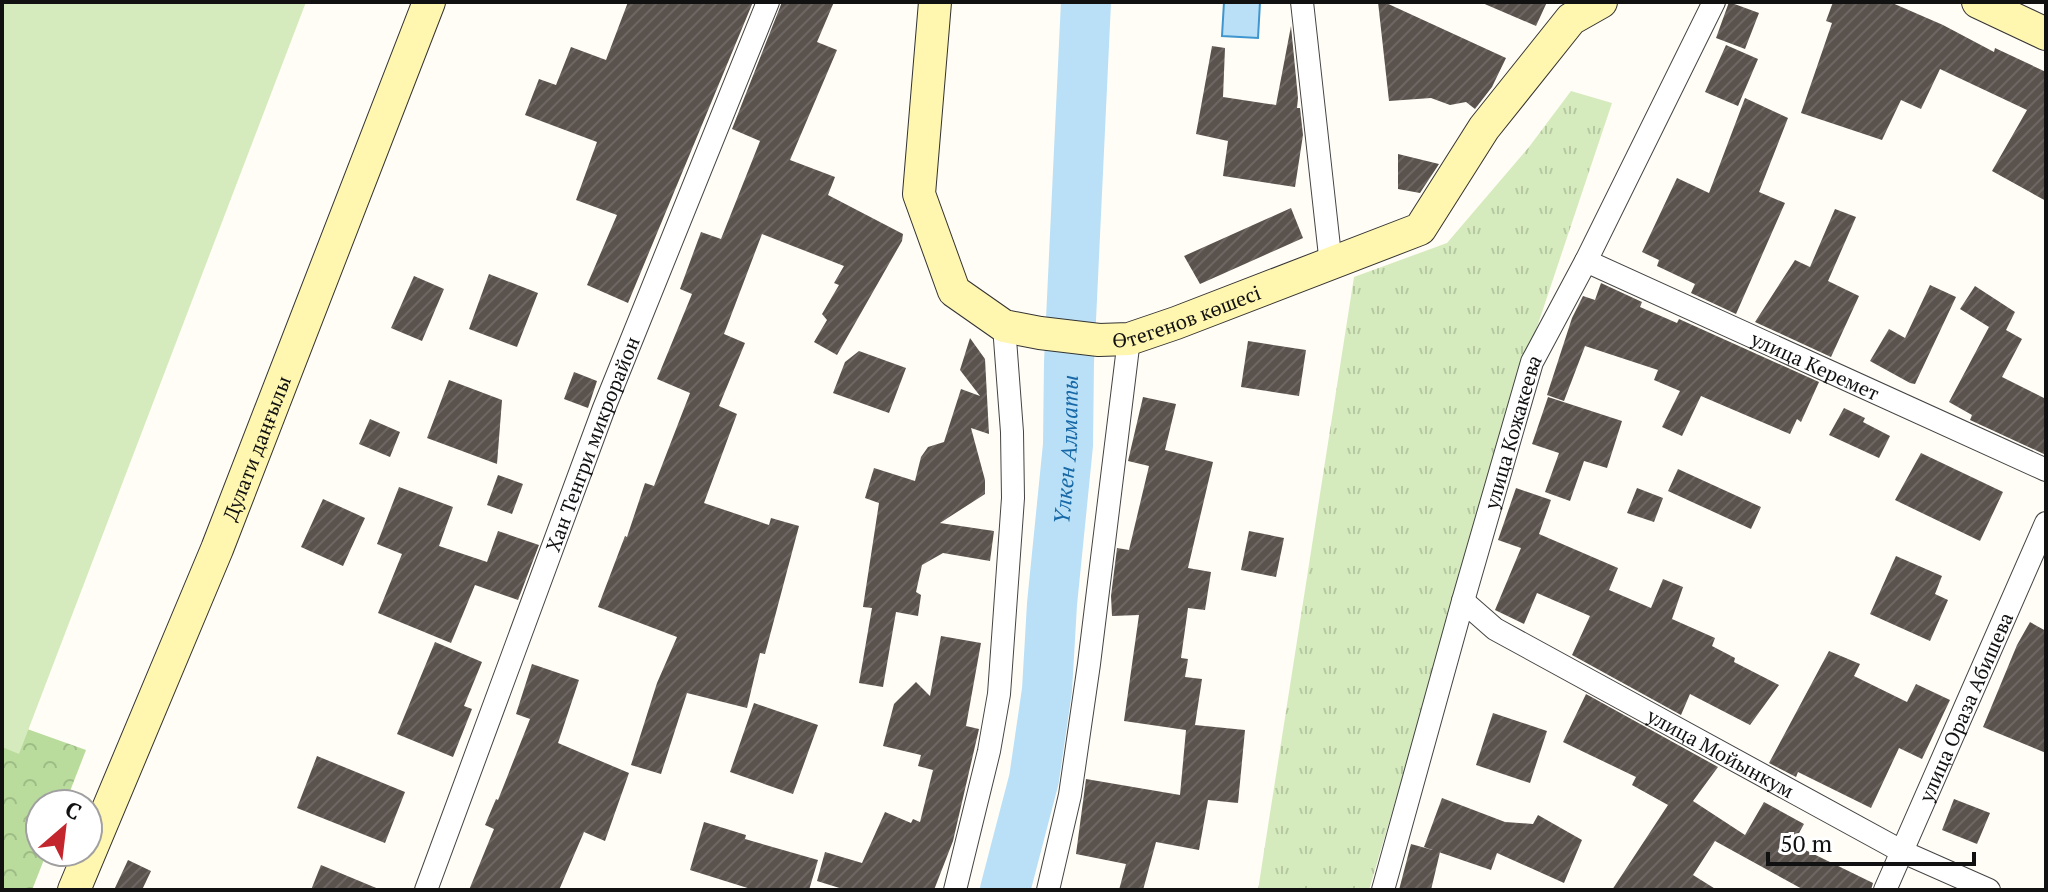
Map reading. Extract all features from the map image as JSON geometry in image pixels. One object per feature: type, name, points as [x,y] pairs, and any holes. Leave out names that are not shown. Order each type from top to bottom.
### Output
[{"type":"street","name":"Дулати даңғылы","points":[[74,890],[217,549],[429,2]]},
{"type":"street","name":"Хан Тенгри микрорайон","points":[[426,890],[604,408],[768,2]]},
{"type":"street","name":"Өтегенов көшесі","points":[[935,2],[919,194],[954,291],[1004,326],[1114,340],[1331,265],[1420,229],[1484,128],[1571,19],[1601,2]]},
{"type":"street","points":[[1302,2],[1331,265]]},
{"type":"street","name":"улица Кожакеева","points":[[1383,890],[1532,362],[1586,261],[1714,2]]},
{"type":"street","points":[[1978,2],[2046,34]]},
{"type":"street","name":"улица Керемет","points":[[1586,261],[2046,470]]},
{"type":"street","points":[[955,890],[989,751],[999,694],[1013,498],[1012,432],[1004,326]]},
{"type":"street","points":[[1048,890],[1070,795],[1085,693],[1114,340]]},
{"type":"street","name":"улица Ораза Абишева","points":[[1885,890],[2046,523]]},
{"type":"street","name":"улица Мойынкум","points":[[1463,601],[1495,629],[1903,852],[1989,890]]},
{"type":"green space","points":[[2,2],[306,2],[19,754],[2,747]]},
{"type":"green space","points":[[1571,91],[1612,103],[1526,360],[1369,890],[1258,890],[1354,277],[1447,243],[1529,147]]},
{"type":"green space","points":[[2,720],[86,750],[71,788],[24,788],[24,868],[41,868],[32,890],[2,890]]},
{"type":"water","points":[[1224,2],[1260,2],[1258,38],[1222,36]]},
{"type":"building","points":[[628,2],[753,2],[628,303],[587,285],[617,215],[576,200],[597,142],[525,115],[539,79],[556,85],[571,47],[606,60]]},
{"type":"building","points":[[782,2],[834,2],[817,42],[837,50],[790,160],[835,177],[828,195],[903,234],[902,241],[837,355],[814,342],[827,320],[822,314],[839,285],[834,283],[844,266],[762,234],[724,334],[745,343],[719,406],[737,414],[704,503],[769,525],[771,518],[799,526],[765,654],[760,653],[747,708],[687,693],[661,774],[631,765],[657,683],[677,637],[598,607],[645,483],[654,486],[690,393],[657,379],[692,294],[680,289],[701,232],[721,239],[760,141],[732,129]]},
{"type":"building","points":[[1378,2],[1384,2],[1506,58],[1492,87],[1475,109],[1466,102],[1450,105],[1431,98],[1389,101]]},
{"type":"building","points":[[1480,2],[1547,2],[1536,26]]},
{"type":"building","points":[[1729,2],[1759,13],[1745,49],[1716,38]]},
{"type":"building","points":[[1833,2],[1890,2],[1994,52],[1995,48],[2046,72],[2046,201],[1992,171],[2027,110],[1940,69],[1921,109],[1901,100],[1882,140],[1801,113],[1832,23],[1826,21]]},
{"type":"building","points":[[1291,26],[1297,108],[1300,108],[1303,135],[1295,187],[1223,176],[1228,141],[1196,134],[1212,46],[1225,48],[1223,97],[1276,105]]},
{"type":"building","points":[[1726,45],[1758,59],[1738,106],[1705,92]]},
{"type":"building","points":[[1745,98],[1788,118],[1759,192],[1785,203],[1736,314],[1691,293],[1695,284],[1657,266],[1659,260],[1642,252],[1677,178],[1709,193]]},
{"type":"building","points":[[1398,154],[1439,164],[1420,193],[1398,189]]},
{"type":"building","points":[[1291,208],[1303,238],[1200,284],[1184,256]]},
{"type":"building","points":[[1835,209],[1856,217],[1828,281],[1859,296],[1831,357],[1755,322],[1795,260],[1810,267]]},
{"type":"building","points":[[489,274],[538,293],[517,347],[469,329]]},
{"type":"building","points":[[414,276],[444,289],[422,341],[391,328]]},
{"type":"building","points":[[1601,283],[1642,302],[1640,307],[1677,323],[1679,319],[1819,382],[1801,422],[1797,419],[1790,434],[1701,396],[1682,436],[1662,427],[1680,391],[1654,380],[1658,370],[1585,346],[1564,401],[1547,395],[1572,318],[1583,296],[1595,300]]},
{"type":"building","points":[[1930,285],[1956,297],[1915,384],[1870,361],[1889,329],[1905,338]]},
{"type":"building","points":[[1975,286],[2015,312],[2006,330],[2022,339],[2002,377],[2046,399],[2046,455],[1970,420],[1972,415],[1949,402],[1989,327],[1960,309]]},
{"type":"building","points":[[970,338],[985,359],[989,434],[971,428],[985,480],[985,494],[940,523],[994,531],[990,561],[943,553],[922,565],[916,592],[921,595],[918,616],[896,612],[883,687],[859,683],[872,608],[863,607],[879,503],[865,498],[874,468],[915,481],[921,457],[928,447],[944,442],[961,389],[980,396],[960,370]]},
{"type":"building","points":[[1248,341],[1306,350],[1299,396],[1241,387]]},
{"type":"building","points":[[859,351],[906,368],[889,413],[833,393],[845,362]]},
{"type":"building","points":[[574,372],[597,381],[588,408],[564,399]]},
{"type":"building","points":[[449,380],[502,400],[497,464],[427,438]]},
{"type":"building","points":[[1143,397],[1176,404],[1165,450],[1213,462],[1188,568],[1211,572],[1205,610],[1188,608],[1181,658],[1188,659],[1185,677],[1202,679],[1195,725],[1245,730],[1238,803],[1208,800],[1199,850],[1156,842],[1143,890],[1119,890],[1126,864],[1076,854],[1086,779],[1180,795],[1186,730],[1124,721],[1139,615],[1112,616],[1111,596],[1117,548],[1129,550],[1149,466],[1128,461]]},
{"type":"building","points":[[1548,397],[1622,421],[1607,468],[1584,461],[1570,501],[1545,492],[1559,453],[1532,444]]},
{"type":"building","points":[[1844,408],[1890,436],[1879,458],[1829,435]]},
{"type":"building","points":[[370,419],[400,432],[390,457],[359,444]]},
{"type":"building","points":[[1921,453],[2003,492],[1980,541],[1895,500]]},
{"type":"building","points":[[1678,469],[1761,507],[1751,529],[1668,491]]},
{"type":"building","points":[[498,475],[523,484],[512,514],[487,505]]},
{"type":"building","points":[[399,487],[453,507],[439,546],[487,562],[498,531],[539,545],[518,600],[475,585],[451,643],[378,613],[402,554],[377,544]]},
{"type":"building","points":[[1516,488],[1551,500],[1539,534],[1618,568],[1609,590],[1651,608],[1663,579],[1683,587],[1672,619],[1715,638],[1712,646],[1735,658],[1734,662],[1779,685],[1750,725],[1690,694],[1681,715],[1572,655],[1590,616],[1537,593],[1524,624],[1495,610],[1521,548],[1498,540]]},
{"type":"building","points":[[1637,488],[1663,498],[1654,522],[1627,513]]},
{"type":"building","points":[[323,499],[365,518],[343,566],[301,547]]},
{"type":"building","points":[[1249,531],[1284,538],[1276,577],[1241,570]]},
{"type":"building","points":[[1896,556],[1942,576],[1935,594],[1948,600],[1930,641],[1870,614]]},
{"type":"building","points":[[2030,622],[2046,631],[2046,753],[1983,727],[2017,645]]},
{"type":"building","points":[[941,636],[981,643],[966,726],[979,729],[953,841],[934,890],[846,890],[817,881],[825,852],[862,863],[885,812],[911,823],[913,819],[920,822],[933,770],[918,766],[921,755],[883,746],[894,704],[916,682],[930,696]]},
{"type":"building","points":[[435,642],[482,662],[464,706],[472,709],[453,757],[397,734]]},
{"type":"building","points":[[1829,651],[1860,664],[1854,676],[1907,702],[1916,684],[1950,700],[1922,759],[1899,748],[1871,808],[1798,772],[1796,777],[1769,763]]},
{"type":"building","points":[[532,664],[579,680],[558,743],[629,773],[605,841],[584,832],[559,890],[469,890],[494,829],[485,825],[530,719],[516,714]]},
{"type":"building","points":[[1586,694],[1718,767],[1693,801],[1745,835],[1764,802],[1804,824],[1793,844],[1873,883],[1871,890],[1804,890],[1715,841],[1693,875],[1717,890],[1612,890],[1668,805],[1632,785],[1636,777],[1563,742]]},
{"type":"building","points":[[754,703],[818,725],[793,794],[730,772]]},
{"type":"building","points":[[1493,713],[1547,731],[1530,783],[1476,765]]},
{"type":"building","points":[[317,756],[405,792],[385,843],[297,808]]},
{"type":"building","points":[[1442,798],[1505,822],[1533,824],[1538,815],[1582,840],[1564,883],[1497,853],[1491,870],[1424,847]]},
{"type":"building","points":[[1954,799],[1990,813],[1977,844],[1942,830]]},
{"type":"building","points":[[704,822],[746,835],[745,839],[818,860],[809,890],[754,890],[690,870]]},
{"type":"building","points":[[1411,844],[1440,852],[1431,890],[1399,890]]},
{"type":"building","points":[[128,860],[151,871],[142,890],[114,890]]},
{"type":"building","points":[[321,865],[381,890],[311,890]]},
{"type":"waterway","name":"Үлкен Алматы","points":[[1005,890],[1034,779],[1047,690],[1068,445],[1086,2]]}]
